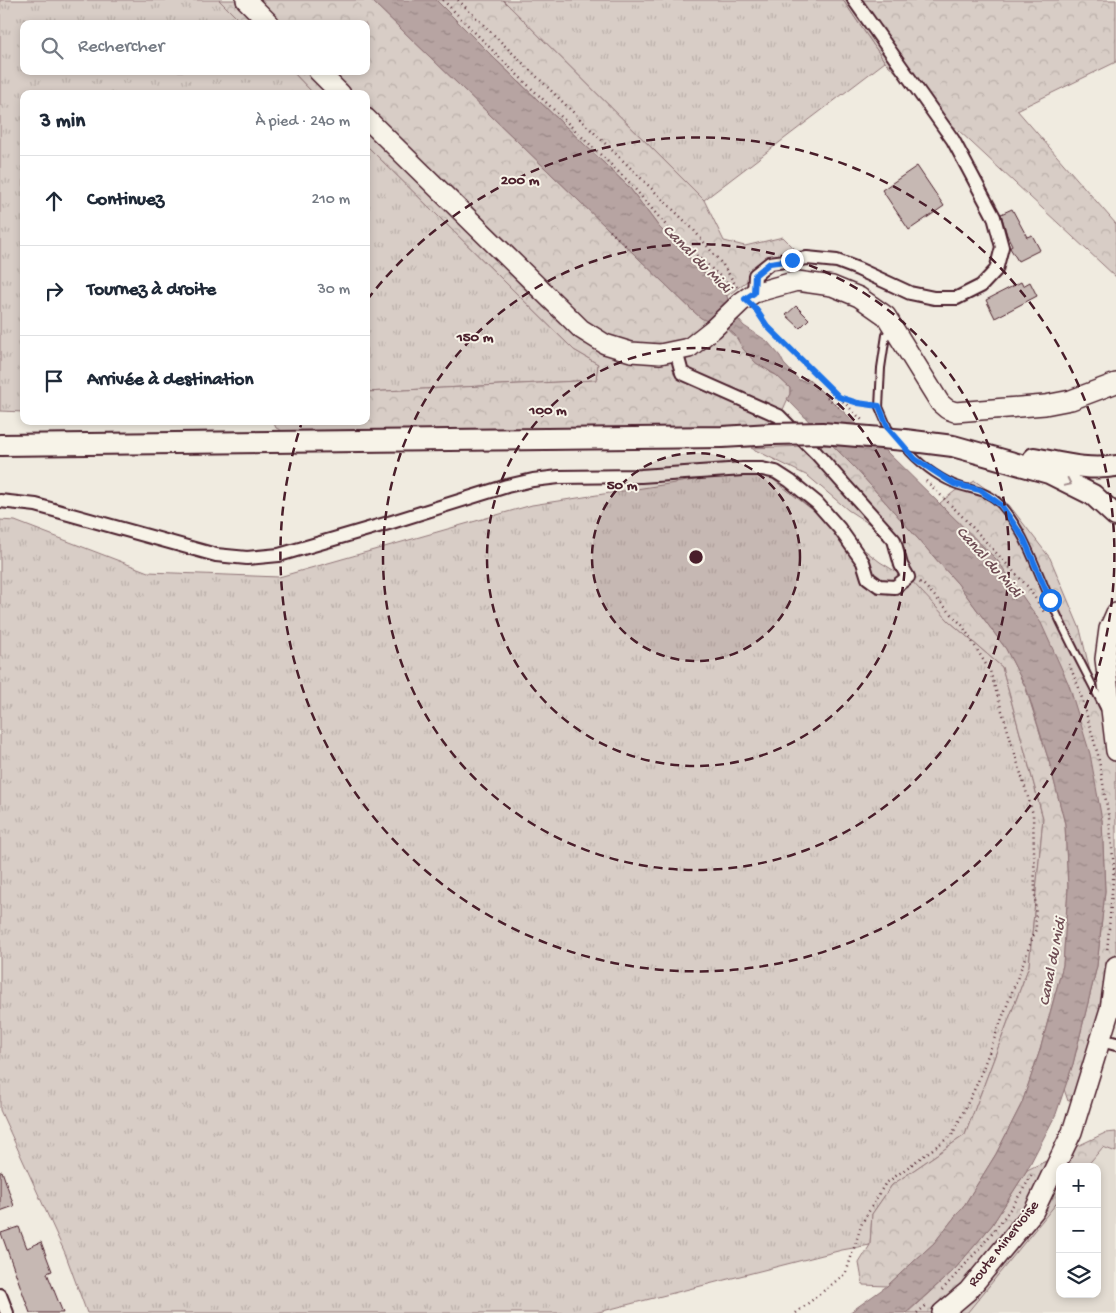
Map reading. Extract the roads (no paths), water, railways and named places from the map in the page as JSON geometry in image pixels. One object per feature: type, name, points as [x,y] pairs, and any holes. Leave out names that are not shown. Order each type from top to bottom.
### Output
[{"type":"main road","points":[[0,445],[722,437],[822,433],[953,446],[990,455],[1049,473],[1092,495],[1116,517]]},
{"type":"main road","points":[[990,455],[1023,456],[1083,468],[1116,466]]},
{"type":"main road","points":[[1116,495],[1116,517]]},
{"type":"street","points":[[246,0],[266,20]]},
{"type":"street","points":[[746,298],[755,275],[770,263],[807,258],[837,261],[910,293],[934,298],[957,298],[981,286],[996,270],[1002,247],[994,217],[953,140],[854,0]]},
{"type":"street","points":[[322,75],[337,90]]},
{"type":"street","points":[[370,122],[581,329],[605,344],[632,352],[660,354],[689,348],[713,329],[746,298],[797,281],[832,286],[859,297],[886,316],[940,402],[955,412],[1045,405],[1071,400],[1116,383]]},
{"type":"street","points":[[0,501],[36,505],[216,555],[247,558],[279,555],[507,486],[533,480],[559,477],[641,476],[762,469],[776,472],[817,503],[839,528],[863,562],[868,578],[879,586],[895,587],[908,577],[901,565],[894,540],[816,453],[779,416],[682,373],[676,351]]},
{"type":"street","points":[[1116,612],[1109,629],[1105,659],[1116,752]]},
{"type":"street","points":[[1109,694],[1116,659]]},
{"type":"street","name":"Route Minervoise","points":[[936,1308],[968,1290],[1034,1211],[1072,1132],[1108,1042],[1111,960]]},
{"type":"street","points":[[0,1295],[7,1313]]},
{"type":"lane","points":[[893,328],[886,334],[880,368],[879,406],[888,428],[915,459],[954,484],[980,490],[1001,505],[1024,539],[1050,600],[1113,724]]},
{"type":"water","name":"Canal du Midi","points":[[371,0],[436,0],[629,187],[659,227],[727,296],[727,306],[744,326],[767,341],[799,380],[806,378],[809,380],[885,450],[998,561],[1041,623],[1069,685],[1090,754],[1102,820],[1105,891],[1097,966],[1073,1064],[1056,1114],[1027,1170],[992,1225],[954,1270],[906,1313],[849,1313],[887,1286],[934,1243],[965,1204],[996,1154],[1022,1103],[1040,1050],[1063,965],[1068,888],[1065,824],[1050,765],[1027,690],[1006,649],[958,584],[856,469],[787,399],[790,394],[790,388],[776,375],[756,363],[743,349],[735,335],[715,317],[707,321],[693,311]]}]
